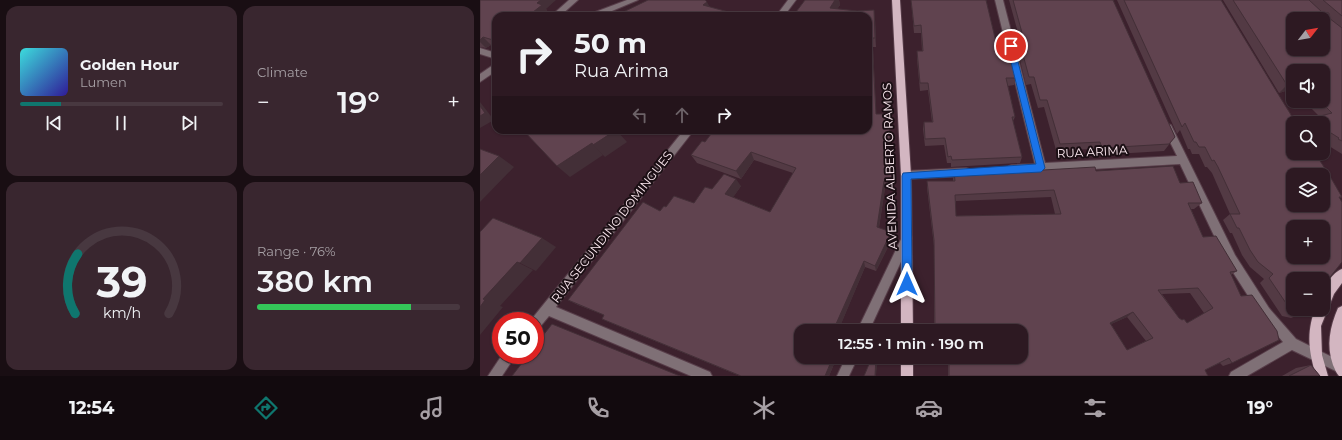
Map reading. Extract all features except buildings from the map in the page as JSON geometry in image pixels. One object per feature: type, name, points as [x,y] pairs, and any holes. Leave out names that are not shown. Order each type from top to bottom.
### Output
[{"type":"main road","name":"AVENIDA ALBERTO RAMOS","points":[[896,0],[906,176],[908,236],[907,324]]},
{"type":"main road","points":[[1330,290],[1342,274]]},
{"type":"main road","points":[[1341,370],[1334,346],[1335,331],[1342,312]]},
{"type":"main road","points":[[1319,316],[1315,326],[1316,355],[1322,376]]},
{"type":"main road","points":[[907,364],[907,376]]},
{"type":"street","points":[[560,12],[574,0]]},
{"type":"street","points":[[603,12],[634,0]]},
{"type":"street","points":[[783,12],[792,0]]},
{"type":"street","points":[[999,0],[1041,168]]},
{"type":"street","points":[[480,51],[492,55]]},
{"type":"street","points":[[480,79],[492,69]]},
{"type":"street","points":[[1163,116],[1182,160],[1231,259],[1265,312],[1292,343],[1341,370]]},
{"type":"street","name":"RUA SECUNDINO DOMINGUES","points":[[544,314],[686,134]]},
{"type":"street","name":"RUA ARIMA","points":[[1001,170],[1182,160]]},
{"type":"street","points":[[906,176],[978,171]]},
{"type":"street","points":[[866,324],[908,236]]},
{"type":"street","points":[[547,310],[706,376]]},
{"type":"street","points":[[1235,376],[1292,343]]},
{"type":"street","points":[[494,376],[503,364]]},
{"type":"street","points":[[843,376],[849,364]]},
{"type":"route","points":[[907,284],[908,236],[906,176],[1041,168],[1011,46]]}]
